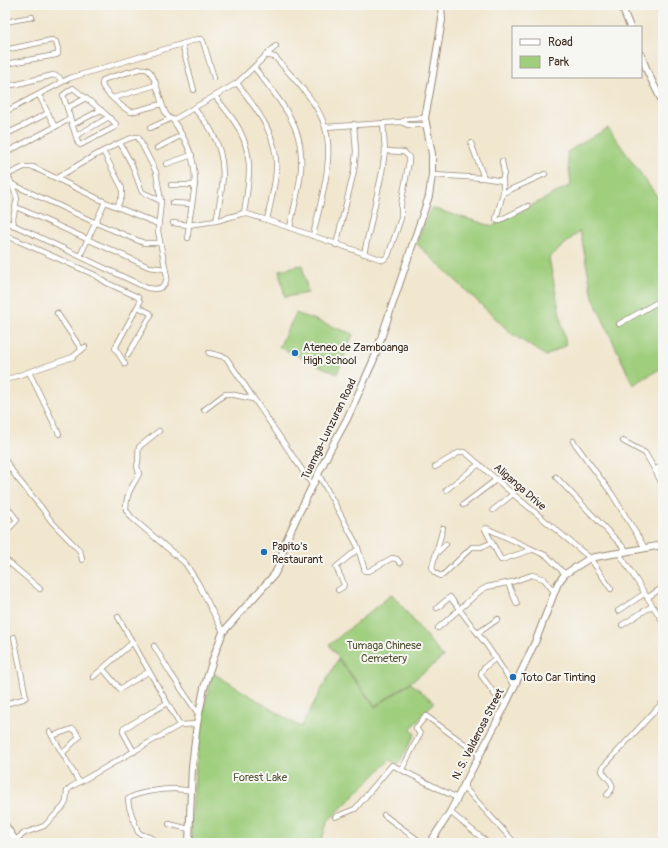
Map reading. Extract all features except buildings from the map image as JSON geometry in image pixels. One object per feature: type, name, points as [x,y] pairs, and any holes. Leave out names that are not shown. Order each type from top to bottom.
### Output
[{"type":"street","name":"Tuamga-Lunzuran Road","points":[[189,843],[192,766],[197,724],[204,688],[222,632],[274,576],[279,566],[285,543],[330,450],[347,419],[374,359],[429,196],[432,175],[432,154],[425,122],[442,20],[441,5]]},
{"type":"street","points":[[619,5],[624,12],[630,26]]},
{"type":"street","points":[[5,22],[32,17]]},
{"type":"street","points":[[5,112],[70,78],[198,39],[202,40],[214,78]]},
{"type":"street","points":[[5,50],[52,40],[56,42],[58,51],[58,54],[56,55],[5,64]]},
{"type":"street","points":[[182,44],[194,90]]},
{"type":"street","points":[[150,128],[194,108],[237,83],[276,46]]},
{"type":"street","points":[[265,55],[276,57],[311,100],[325,127],[329,152],[328,165],[314,236]]},
{"type":"street","points":[[642,58],[663,103]]},
{"type":"street","points":[[254,67],[286,110],[296,130],[300,143],[302,156],[290,228]]},
{"type":"street","points":[[162,104],[131,112],[103,88],[103,80],[139,69],[149,70],[153,74],[166,114],[182,135],[192,155],[196,172],[188,225],[188,238]]},
{"type":"street","points":[[5,86],[53,75],[59,77],[62,82]]},
{"type":"street","points":[[237,83],[266,122],[275,146],[277,159],[276,172],[267,220]]},
{"type":"street","points":[[113,98],[156,85]]},
{"type":"street","points":[[73,88],[116,123],[115,127],[80,145],[78,144],[67,108],[63,94],[73,88]]},
{"type":"street","points":[[39,94],[55,127]]},
{"type":"street","points":[[215,96],[233,119],[247,148],[250,161],[250,173],[244,213]]},
{"type":"street","points":[[67,108],[86,98]]},
{"type":"street","points":[[194,108],[210,129],[216,140],[223,166],[224,182],[216,221]]},
{"type":"street","points":[[72,124],[101,110]]},
{"type":"street","points":[[5,135],[48,113]]},
{"type":"street","points":[[76,136],[109,117]]},
{"type":"street","points":[[5,153],[70,118]]},
{"type":"street","points":[[325,127],[401,122],[408,125],[425,122]]},
{"type":"street","points":[[364,254],[382,172],[385,151],[383,123]]},
{"type":"street","points":[[336,245],[354,171],[356,152],[354,124]]},
{"type":"street","points":[[157,148],[182,135]]},
{"type":"street","points":[[5,221],[147,288],[155,290],[163,288],[167,278],[158,224],[161,201],[156,172],[138,137],[135,136],[103,151],[57,178]]},
{"type":"street","points":[[120,143],[132,165],[142,192],[161,201]]},
{"type":"street","points":[[471,143],[484,178]]},
{"type":"street","points":[[103,151],[122,188],[122,196],[117,207]]},
{"type":"street","points":[[172,223],[188,225],[216,221],[244,213],[383,260],[387,258],[401,218],[401,205],[409,162],[409,157],[404,152],[385,151]]},
{"type":"street","points":[[166,164],[192,155]]},
{"type":"street","points":[[502,162],[504,173],[502,181],[504,183],[497,221],[528,206]]},
{"type":"street","points":[[14,226],[13,218],[17,198],[12,184],[7,176],[24,166],[33,167],[105,202],[158,224]]},
{"type":"street","points":[[503,193],[545,174]]},
{"type":"street","points":[[432,175],[484,178],[502,181]]},
{"type":"street","points":[[12,184],[96,223],[144,243],[160,243]]},
{"type":"street","points":[[171,185],[194,185]]},
{"type":"street","points":[[80,256],[105,202]]},
{"type":"street","points":[[172,203],[192,204]]},
{"type":"street","points":[[16,207],[149,267],[165,269]]},
{"type":"street","points":[[5,235],[95,275],[107,283],[138,297],[140,302],[138,307],[115,348],[125,364]]},
{"type":"street","points":[[619,324],[663,299]]},
{"type":"street","points":[[128,355],[151,315],[138,307]]},
{"type":"street","points":[[5,380],[73,357],[84,349],[56,313]]},
{"type":"street","points":[[209,353],[225,357],[227,359],[313,486]]},
{"type":"street","points":[[29,372],[59,434]]},
{"type":"street","points":[[204,410],[225,394],[253,399]]},
{"type":"street","points":[[159,431],[138,447],[140,459],[137,466],[139,474],[127,496],[126,510],[132,518],[185,562],[201,588],[222,632]]},
{"type":"street","points":[[573,441],[612,494],[645,548]]},
{"type":"street","points":[[623,441],[645,453],[663,486]]},
{"type":"street","name":"Aliganga Drive","points":[[435,467],[461,451],[465,452],[590,558],[612,589]]},
{"type":"street","points":[[5,460],[17,478],[52,522],[79,550],[82,560]]},
{"type":"street","points":[[446,490],[479,464]]},
{"type":"street","points":[[655,470],[663,465]]},
{"type":"street","points":[[319,475],[358,549],[364,568],[367,572],[392,558],[395,558],[400,563]]},
{"type":"street","points":[[556,477],[627,551]]},
{"type":"street","points":[[463,505],[497,479]]},
{"type":"street","points":[[493,510],[513,494]]},
{"type":"street","points":[[5,504],[17,520],[5,533]]},
{"type":"street","points":[[443,528],[432,567],[434,572],[440,576],[443,575],[472,547],[481,547],[491,543]]},
{"type":"street","points":[[531,550],[501,560],[485,530],[486,528],[531,550],[547,556],[565,574]]},
{"type":"street","name":"N. S. Valderosa Street","points":[[430,843],[450,812],[506,704],[536,640],[558,583],[565,574],[590,558],[657,546],[663,543]]},
{"type":"street","points":[[437,553],[446,544]]},
{"type":"street","points":[[338,590],[343,587],[344,584],[336,567],[358,549]]},
{"type":"street","points":[[619,553],[663,622]]},
{"type":"street","points":[[5,559],[40,589]]},
{"type":"street","points":[[438,628],[483,589],[532,575],[544,579],[554,592]]},
{"type":"street","points":[[508,583],[517,604]]},
{"type":"street","points":[[618,611],[663,587]]},
{"type":"street","points":[[437,608],[450,597],[496,658],[514,686]]},
{"type":"street","points":[[622,625],[652,606]]},
{"type":"street","points":[[118,617],[166,704],[180,725]]},
{"type":"street","points":[[478,634],[498,619]]},
{"type":"street","points":[[5,704],[26,697],[14,637]]},
{"type":"street","points":[[93,678],[133,642]]},
{"type":"street","points":[[154,646],[171,674],[199,714]]},
{"type":"street","points":[[496,658],[484,668],[481,675],[496,696],[506,704]]},
{"type":"street","points":[[103,669],[120,689],[148,672]]},
{"type":"street","points":[[607,795],[612,790],[613,786],[612,782],[602,771],[604,767],[663,702]]},
{"type":"street","points":[[134,752],[123,730],[166,704]]},
{"type":"street","points":[[402,769],[420,734],[416,728],[426,716],[480,755]]},
{"type":"street","points":[[5,824],[16,841],[25,833],[44,826],[63,807],[66,802],[67,791],[69,788],[180,725],[197,724]]},
{"type":"street","points":[[63,753],[79,737],[75,730],[72,729],[51,734],[79,782]]},
{"type":"street","points":[[335,817],[355,809],[390,765],[402,769],[457,798]]},
{"type":"street","points":[[463,786],[516,843]]},
{"type":"street","points":[[154,839],[138,832],[129,807],[128,799],[141,794],[170,789],[191,791]]},
{"type":"street","points":[[450,812],[488,843]]},
{"type":"street","points":[[384,815],[422,843]]},
{"type":"street","points":[[169,824],[189,829]]},
{"type":"green space","points":[[608,128],[656,195],[663,202],[663,367],[633,385],[593,298],[580,231],[549,258],[566,345],[546,356],[512,334],[416,243],[431,208],[492,226],[571,185],[567,152]]},
{"type":"green space","points":[[302,265],[308,293],[285,297],[279,270]]},
{"type":"green space","points":[[296,313],[353,334],[337,374],[279,347]]},
{"type":"green space","name":"Tumaga Chinese Cemetery","points":[[392,594],[443,657],[415,679],[375,706],[329,645]]},
{"type":"green space","name":"Forest Lake","points":[[338,659],[375,707],[411,683],[434,702],[411,729],[415,734],[398,765],[390,760],[327,822],[321,843],[191,843],[191,824],[199,728],[213,673],[301,727]]},
{"type":"place","name":"Ateneo de Zamboanga High School","points":[[295,353]]},
{"type":"place","name":"Papito's Restaurant","points":[[264,552]]},
{"type":"place","name":"Toto Car Tinting","points":[[513,677]]}]
